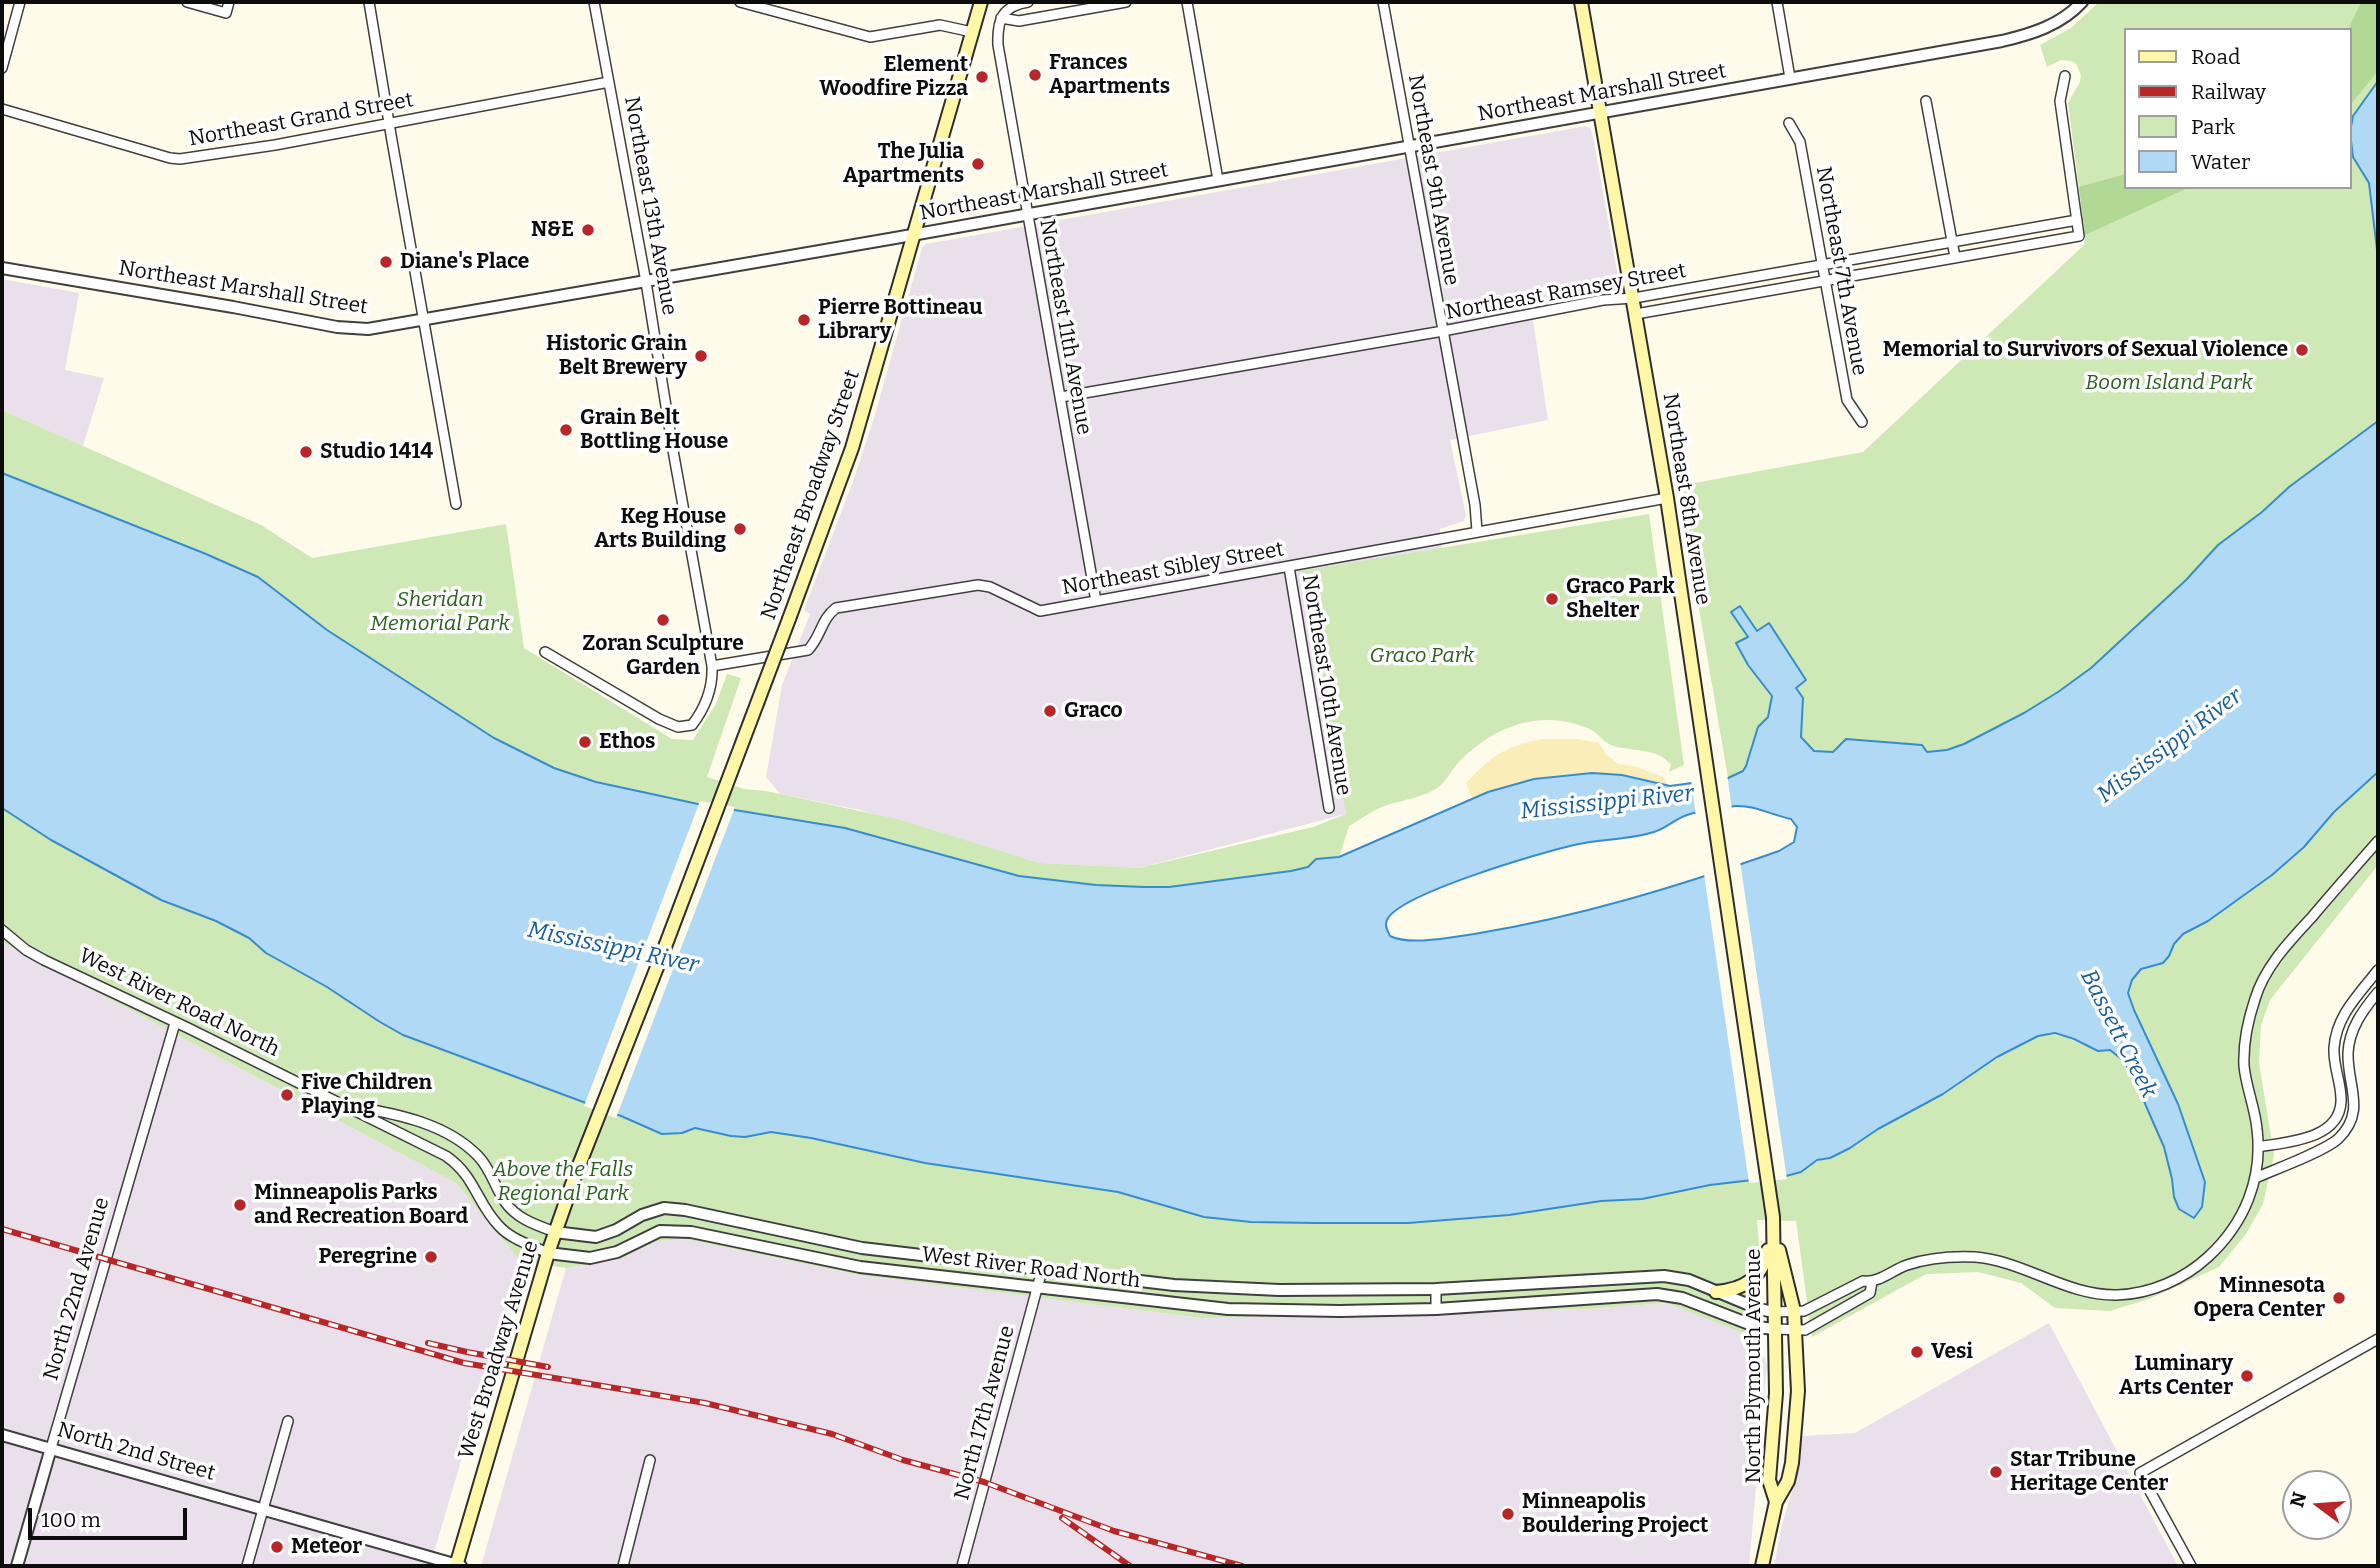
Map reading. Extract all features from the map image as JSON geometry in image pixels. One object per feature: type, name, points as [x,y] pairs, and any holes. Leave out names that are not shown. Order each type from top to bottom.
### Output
[{"type":"main road","name":"Northeast Broadway Street","points":[[663,952],[852,448],[981,2]]},
{"type":"main road","name":"Northeast 8th Avenue","points":[[1581,2],[1667,498],[1742,1004]]},
{"type":"main road","name":"West Broadway Avenue","points":[[457,1566],[555,1232],[663,952]]},
{"type":"main road","name":"North Plymouth Avenue","points":[[1742,1004],[1773,1223],[1794,1311],[1798,1391],[1795,1442],[1788,1481],[1776,1502],[1762,1566]]},
{"type":"main road","name":"North Plymouth Avenue","points":[[1773,1223],[1776,1393],[1769,1480],[1776,1502]]},
{"type":"main road","points":[[1716,1292],[1732,1291],[1755,1278],[1764,1265],[1773,1223]]},
{"type":"street","points":[[2,68],[20,2]]},
{"type":"street","points":[[187,2],[226,13],[229,2]]},
{"type":"street","points":[[369,2],[456,504]]},
{"type":"street","name":"Northeast 13th Avenue","points":[[594,2],[646,282],[675,465],[712,666]]},
{"type":"street","points":[[740,2],[774,6],[870,37],[940,25],[972,32]]},
{"type":"street","points":[[1028,2],[1006,9],[1001,18],[1019,21],[1126,2]]},
{"type":"street","points":[[1187,2],[1218,180]]},
{"type":"street","name":"Northeast 9th Avenue","points":[[1383,2],[1475,505],[1477,531]]},
{"type":"street","points":[[1777,2],[1790,78]]},
{"type":"street","name":"Northeast Marshall Street","points":[[2,268],[353,329],[368,329],[1027,215],[2028,35],[2052,25],[2082,2]]},
{"type":"street","name":"Northeast 11th Avenue","points":[[1001,18],[997,35],[998,46],[1096,601]]},
{"type":"street","points":[[2065,76],[2060,101],[2077,220]]},
{"type":"street","name":"Northeast Grand Street","points":[[2,109],[180,159],[275,145],[610,82]]},
{"type":"street","points":[[1926,101],[1955,257]]},
{"type":"street","name":"Northeast 7th Avenue","points":[[1789,124],[1800,142],[1847,400],[1862,422]]},
{"type":"street","name":"Northeast Ramsey Street","points":[[1061,397],[1443,331],[1602,300],[1634,298],[2077,220],[2079,236],[1636,314]]},
{"type":"street","name":"Northeast Sibley Street","points":[[712,666],[808,650],[817,641],[823,622],[836,608],[978,585],[990,587],[1040,611],[1667,498]]},
{"type":"street","name":"Northeast 10th Avenue","points":[[1289,567],[1329,808]]},
{"type":"street","points":[[545,652],[659,719],[678,727],[692,724],[697,718],[712,680],[712,666]]},
{"type":"street","points":[[1774,1312],[1804,1311],[1863,1281],[1872,1282],[1905,1265],[1940,1258],[1974,1257],[2008,1264],[2072,1289],[2117,1295],[2151,1289],[2188,1273],[2219,1247],[2241,1217],[2255,1178],[2257,1127],[2244,1067],[2246,1039],[2256,996],[2276,958],[2378,841]]},
{"type":"street","name":"West River Road North","points":[[2,930],[26,950],[454,1161],[462,1167],[499,1227],[514,1239],[548,1253],[590,1258],[617,1252],[660,1231],[691,1232],[860,1267],[1228,1309],[1436,1309],[1657,1294],[1682,1298],[1757,1327],[1774,1329]]},
{"type":"street","points":[[2258,1147],[2317,1135],[2334,1120],[2341,1101],[2334,1048],[2338,1029],[2348,1007],[2378,970]]},
{"type":"street","points":[[2255,1178],[2330,1145],[2348,1127],[2355,1101],[2348,1053],[2351,1037],[2357,1021],[2378,992]]},
{"type":"street","name":"North 22nd Avenue","points":[[17,1566],[175,1023]]},
{"type":"street","name":"West River Road North","points":[[343,1105],[405,1116],[457,1139],[480,1157],[505,1202],[519,1217],[555,1232],[596,1237],[616,1230],[642,1215],[664,1208],[685,1210],[862,1248],[1174,1285],[1339,1290],[1436,1289],[1664,1276],[1689,1280],[1759,1310],[1774,1312]]},
{"type":"street","name":"North 17th Avenue","points":[[962,1566],[1042,1270]]},
{"type":"street","points":[[1587,1280],[1589,1299]]},
{"type":"street","points":[[1774,1329],[1805,1330],[1870,1293],[1872,1282]]},
{"type":"street","points":[[1436,1289],[1436,1309]]},
{"type":"street","points":[[2192,1566],[2140,1473],[2378,1339]]},
{"type":"street","points":[[247,1566],[289,1421]]},
{"type":"street","name":"North 2nd Street","points":[[2,1435],[457,1566]]},
{"type":"street","points":[[623,1566],[650,1460]]},
{"type":"shaded area","points":[[1586,126],[1590,128],[1593,136],[1620,288],[1618,291],[1531,307],[1548,420],[1450,440],[1466,515],[1464,521],[1440,529],[1442,548],[1345,807],[1346,814],[1139,868],[1039,863],[860,810],[780,794],[766,777],[782,685],[810,614],[804,610],[874,418],[922,248],[926,244]]},
{"type":"shaded area","points":[[2,279],[79,293],[65,370],[104,378],[83,446],[2,410]]},
{"type":"shaded area","points":[[2,942],[456,1183],[520,1261],[430,1566],[2,1566]]},
{"type":"shaded area","points":[[685,1239],[859,1275],[1202,1318],[1588,1309],[1666,1303],[1758,1339],[1767,1365],[1749,1566],[481,1566],[566,1268],[620,1259],[658,1241]]},
{"type":"shaded area","name":"Star Tribune Heritage Center","points":[[2049,1323],[2178,1566],[1774,1566],[1782,1524],[1799,1468],[1802,1436],[1855,1433]]},
{"type":"green space","name":"Boom Island Park","points":[[2099,2],[2378,2],[2378,81],[2352,121],[2352,28],[2124,28],[2124,189],[2352,189],[2352,151],[2369,183],[2378,258],[2378,421],[2289,487],[2262,512],[2218,545],[2186,580],[2091,668],[2024,713],[1947,750],[1814,751],[1801,737],[1796,688],[1806,681],[1768,623],[1757,631],[1740,606],[1732,612],[1748,637],[1736,643],[1748,665],[1772,696],[1768,717],[1758,727],[1746,766],[1743,771],[1728,778],[1678,486],[1863,452],[2084,245],[2085,235],[2068,103],[2081,75],[2076,64],[2071,61],[2061,60],[2047,67],[2040,45],[2071,28]]},
{"type":"green space","points":[[2361,2],[2378,2],[2378,71],[2352,103],[2352,28],[2349,28]]},
{"type":"green space","points":[[2124,175],[2124,189],[2186,189],[2085,235],[2079,187]]},
{"type":"green space","points":[[2,410],[261,525],[312,558],[506,524],[524,648],[672,739],[693,740],[716,704],[727,674],[741,678],[707,777],[744,789],[766,791],[897,819],[1039,863],[1139,868],[1313,827],[1346,814],[1300,571],[1649,514],[1684,765],[1669,772],[1671,765],[1659,755],[1611,745],[1590,729],[1571,723],[1536,721],[1502,730],[1487,739],[1458,763],[1443,783],[1432,791],[1382,807],[1349,826],[1339,858],[1316,859],[1309,867],[1169,887],[1122,887],[1046,880],[999,872],[845,828],[646,794],[574,776],[514,750],[327,630],[258,577],[2,473]]},
{"type":"green space","name":"Sheridan Memorial Park","points":[[458,606],[461,626],[439,629],[435,610]]},
{"type":"green space","name":"Above the Falls Regional Park","points":[[2378,772],[2378,865],[2270,1000],[2261,1025],[2259,1063],[2274,1155],[2263,1204],[2246,1234],[2219,1267],[2149,1299],[2110,1311],[2055,1308],[2021,1283],[1978,1272],[1926,1274],[1812,1337],[1796,1221],[1757,1220],[1761,1270],[1758,1339],[1666,1303],[1588,1309],[1202,1318],[859,1275],[685,1239],[658,1241],[620,1259],[566,1268],[520,1261],[456,1183],[2,942],[2,808],[51,840],[161,900],[216,921],[249,938],[266,953],[327,987],[403,1035],[621,1116],[662,1134],[682,1133],[695,1128],[731,1136],[745,1137],[771,1132],[811,1138],[925,1163],[1118,1192],[1204,1217],[1224,1219],[1316,1223],[1443,1221],[1509,1215],[1601,1201],[1642,1199],[1710,1185],[1801,1172],[1812,1164],[1848,1149],[1887,1124],[1945,1094],[2014,1046],[2040,1036],[2059,1036],[2092,1048],[2110,1050],[2127,1069],[2163,1145],[2179,1209],[2198,1162],[2178,1104],[2134,1010],[2128,993],[2132,980],[2140,969],[2163,963],[2183,934],[2208,921],[2272,875],[2304,847],[2334,812]]},
{"type":"sand","points":[[1542,739],[1577,739],[1599,743],[1606,754],[1618,764],[1634,766],[1663,777],[1669,786],[1622,775],[1584,773],[1526,781],[1472,799],[1466,783],[1484,765],[1508,749]]},
{"type":"water","points":[[2378,81],[2378,258],[2369,183],[2353,157],[2353,116]]},
{"type":"water","points":[[2378,421],[2378,772],[2334,812],[2304,847],[2272,875],[2208,921],[2183,934],[2163,963],[2141,969],[2132,980],[2128,993],[2134,1010],[2178,1104],[2205,1182],[2202,1207],[2194,1218],[2179,1209],[2164,1147],[2124,1061],[2110,1050],[2098,1051],[2055,1033],[2038,1036],[1997,1057],[1943,1094],[1878,1129],[1850,1148],[1830,1158],[1817,1160],[1801,1172],[1710,1185],[1642,1199],[1601,1201],[1509,1215],[1408,1223],[1251,1222],[1204,1217],[1118,1192],[925,1163],[811,1138],[771,1132],[745,1137],[731,1136],[695,1128],[682,1133],[662,1134],[621,1116],[403,1035],[327,987],[266,953],[249,938],[216,921],[161,900],[51,840],[2,808],[2,473],[258,577],[327,630],[494,738],[554,768],[596,782],[698,804],[845,828],[1019,876],[1096,885],[1144,887],[1169,887],[1308,867],[1316,859],[1339,857],[1488,792],[1534,779],[1592,773],[1622,775],[1670,786],[1728,778],[1743,771],[1758,727],[1768,717],[1772,696],[1748,665],[1736,643],[1748,637],[1731,612],[1740,606],[1757,631],[1769,623],[1806,680],[1796,688],[1803,698],[1801,737],[1814,751],[1833,752],[1846,739],[1922,745],[1927,752],[1947,750],[2024,713],[2091,668],[2186,580],[2218,545],[2262,512],[2289,487]],"holes":[[[1742,806],[1791,819],[1797,827],[1794,842],[1779,851],[1704,876],[1552,919],[1431,940],[1398,939],[1390,936],[1387,928],[1387,920],[1397,910],[1417,898],[1473,875],[1574,845],[1654,832],[1693,813]]]},
{"type":"pier","points":[[1727,774],[1732,810],[1696,817],[1691,779]]},
{"type":"pier","points":[[700,801],[735,807],[616,1118],[584,1106]]},
{"type":"pier","points":[[1740,861],[1787,1179],[1749,1183],[1704,874]]},
{"type":"railway","points":[[2,1229],[464,1363],[705,1403],[832,1434],[903,1460],[984,1482],[1114,1531],[1242,1566]]},
{"type":"railway","points":[[428,1343],[548,1367]]},
{"type":"railway","points":[[1062,1518],[1130,1566]]},
{"type":"place","name":"Frances Apartments","points":[[1035,75]]},
{"type":"place","name":"Element Woodfire Pizza","points":[[982,77]]},
{"type":"place","name":"The Julia Apartments","points":[[978,164]]},
{"type":"place","name":"N&E","points":[[588,230]]},
{"type":"place","name":"Diane's Place","points":[[386,262]]},
{"type":"place","name":"Pierre Bottineau Library","points":[[804,320]]},
{"type":"place","name":"Memorial to Survivors of Sexual Violence","points":[[2302,350]]},
{"type":"place","name":"Historic Grain Belt Brewery","points":[[701,356]]},
{"type":"place","name":"Grain Belt Bottling House","points":[[566,430]]},
{"type":"place","name":"Studio 1414","points":[[306,452]]},
{"type":"place","name":"Keg House Arts Building","points":[[740,529]]},
{"type":"place","name":"Graco Park Shelter","points":[[1552,599]]},
{"type":"place","name":"Zoran Sculpture Garden","points":[[663,620]]},
{"type":"place","name":"Graco","points":[[1050,711]]},
{"type":"place","name":"Ethos","points":[[585,742]]},
{"type":"place","name":"Five Children Playing","points":[[287,1095]]},
{"type":"place","name":"Minneapolis Parks and Recreation Board","points":[[240,1205]]},
{"type":"place","name":"Peregrine","points":[[431,1257]]},
{"type":"place","name":"Minnesota Opera Center","points":[[2339,1298]]},
{"type":"place","name":"Vesi","points":[[1917,1352]]},
{"type":"place","name":"Luminary Arts Center","points":[[2247,1376]]},
{"type":"place","name":"Star Tribune Heritage Center","points":[[1996,1472]]},
{"type":"place","name":"Minneapolis Bouldering Project","points":[[1508,1514]]},
{"type":"place","name":"Meteor","points":[[277,1547]]},
{"type":"park label","name":"Graco Park","points":[[1422,656]]},
{"type":"water label","name":"Mississippi River","points":[[2170,746]]},
{"type":"water label","name":"Mississippi River","points":[[1607,803]]},
{"type":"water label","name":"Mississippi River","points":[[613,948]]},
{"type":"water label","name":"Bassett Creek","points":[[2118,1034]]}]
